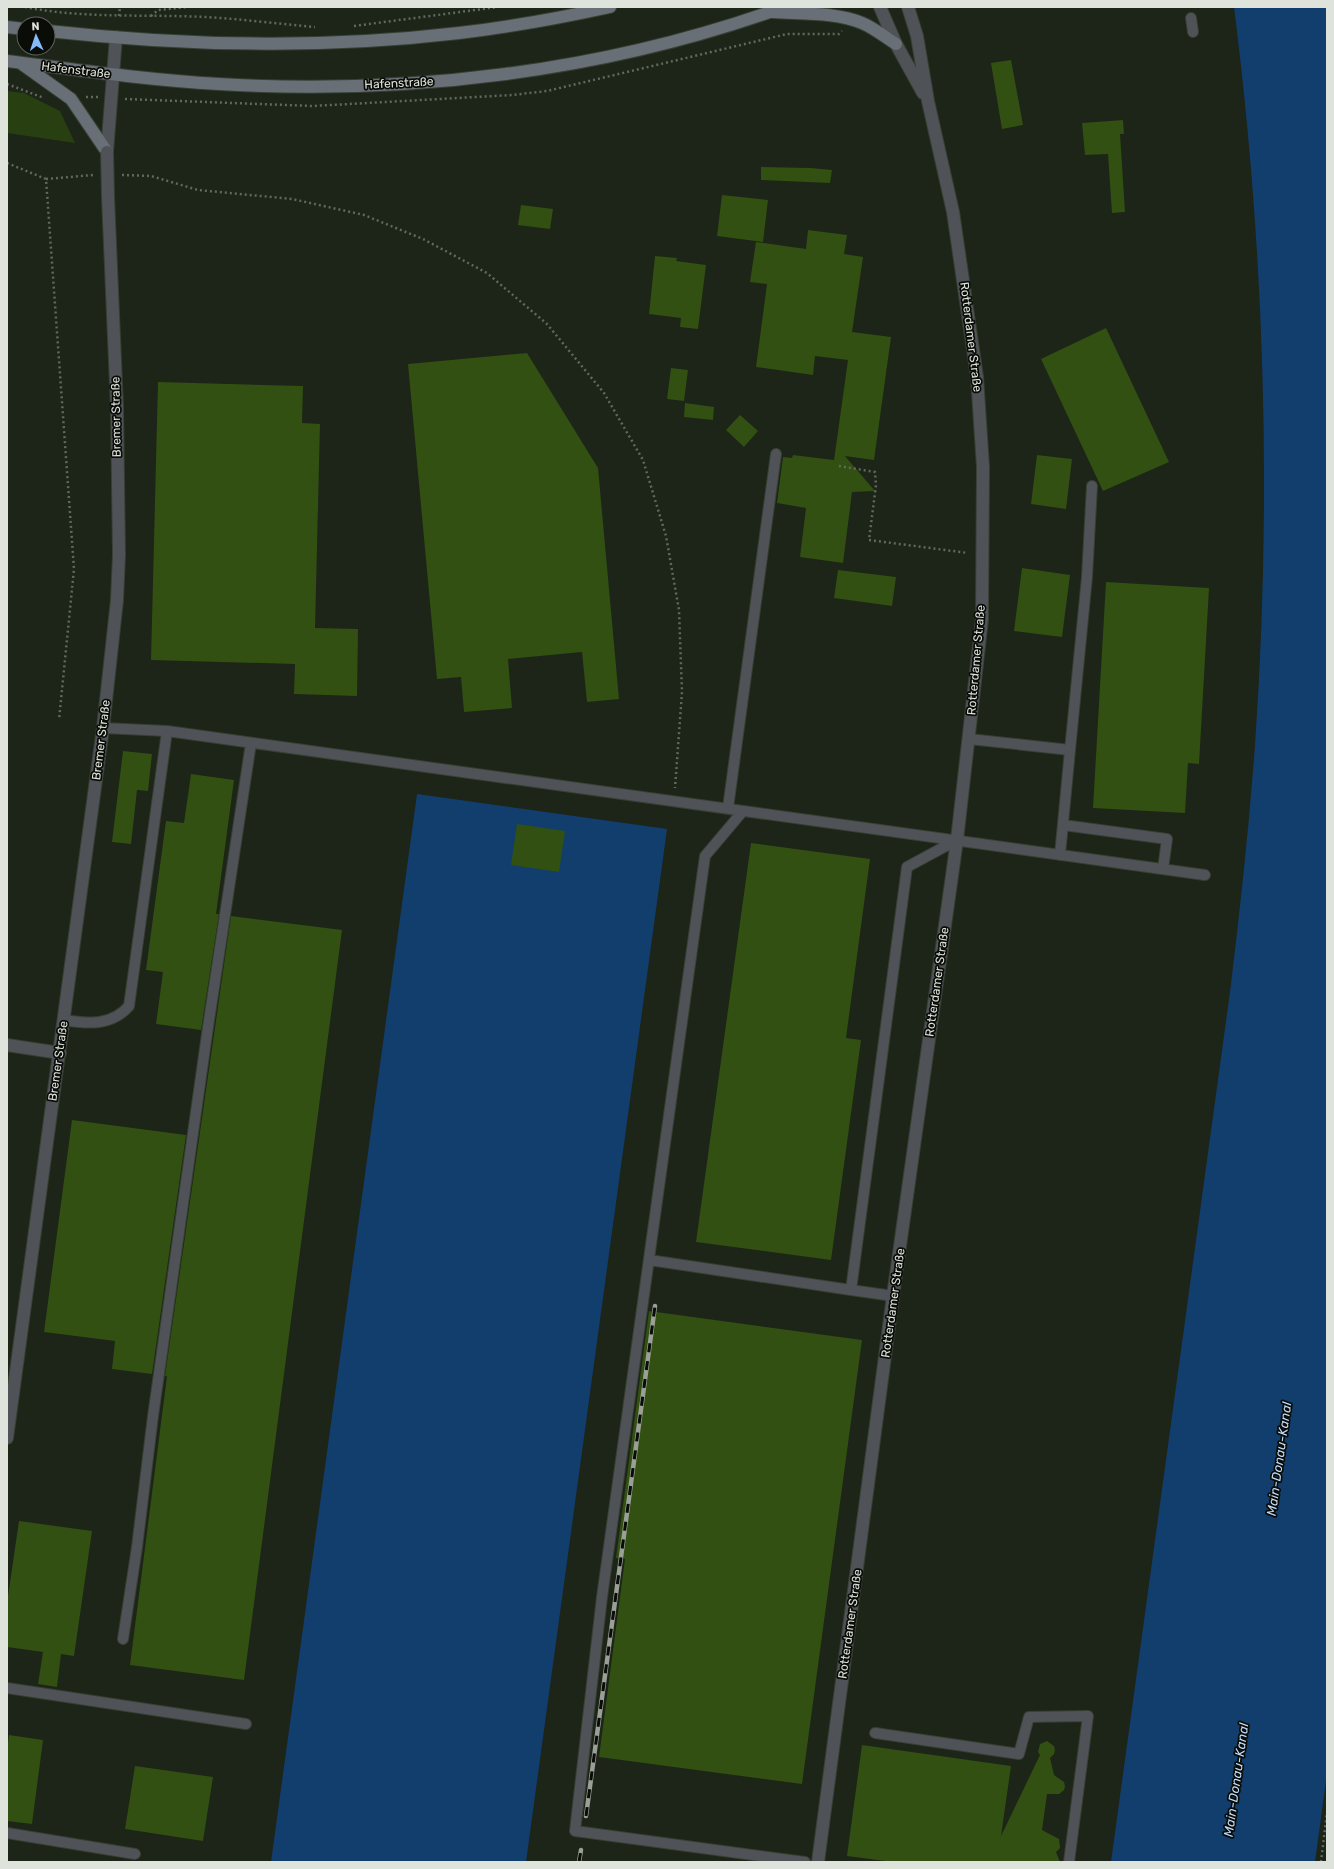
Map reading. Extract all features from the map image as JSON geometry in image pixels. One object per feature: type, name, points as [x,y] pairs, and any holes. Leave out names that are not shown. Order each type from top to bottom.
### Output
[{"type":"main road","points":[[56,32],[116,37],[240,43],[304,44],[369,41],[481,31],[560,18],[610,7]]},
{"type":"main road","name":"Hafenstraße","points":[[7,61],[188,82],[257,85],[370,85],[460,80],[536,70],[602,58],[692,35],[784,7]]},
{"type":"main road","points":[[770,12],[838,16],[852,19],[862,23],[896,44]]},
{"type":"main road","points":[[21,63],[71,99],[107,152]]},
{"type":"street","name":"Rotterdamer Straße","points":[[880,7],[896,44],[928,101]]},
{"type":"street","name":"Rotterdamer Straße","points":[[818,1862],[893,1296],[957,840],[982,619],[983,467],[977,377],[953,212],[928,101],[917,36],[908,7]]},
{"type":"street","name":"Bremer Straße","points":[[7,1438],[103,728],[117,600],[119,555],[117,408],[107,152],[116,37]]},
{"type":"street","points":[[7,1045],[60,1053]]},
{"type":"lane","points":[[1191,18],[1193,32]]},
{"type":"lane","points":[[728,808],[776,454]]},
{"type":"lane","points":[[1060,855],[1087,577],[1092,486]]},
{"type":"lane","points":[[103,728],[167,731],[1205,875]]},
{"type":"lane","points":[[64,1020],[86,1024],[107,1020],[121,1015],[129,1006],[167,731]]},
{"type":"lane","points":[[969,739],[1070,750]]},
{"type":"lane","points":[[123,1639],[137,1547],[152,1416],[251,743]]},
{"type":"lane","points":[[743,810],[705,856],[602,1598],[575,1831],[805,1862]]},
{"type":"lane","points":[[1062,825],[1167,839],[1163,869]]},
{"type":"lane","points":[[851,1290],[907,867],[957,840]]},
{"type":"lane","points":[[648,1260],[893,1296]]},
{"type":"lane","points":[[7,1688],[246,1724]]},
{"type":"lane","points":[[875,1733],[1020,1754],[1029,1717],[1088,1716],[1068,1862]]},
{"type":"lane","points":[[7,1833],[136,1854]]},
{"type":"path","points":[[25,7],[49,12],[75,14],[205,17],[316,27]]},
{"type":"path","points":[[119,16],[120,7]]},
{"type":"path","points":[[151,16],[158,10],[189,7]]},
{"type":"path","points":[[347,27],[498,7]]},
{"type":"path","points":[[192,102],[192,108]]},
{"type":"path","points":[[7,162],[46,178],[98,175]]},
{"type":"path","points":[[121,175],[151,176],[198,190],[292,198],[364,215],[423,239],[487,273],[547,324],[604,393],[643,460],[666,536],[679,610],[682,692],[674,801]]},
{"type":"path","points":[[46,178],[74,569],[59,720]]},
{"type":"path","points":[[839,466],[875,472],[876,485],[869,540],[983,555]]},
{"type":"path","points":[[1321,1862],[1327,1812]]},
{"type":"green space","points":[[7,91],[24,93],[60,111],[75,143],[7,133]]},
{"type":"water","name":"Main-Donau-Kanal","points":[[1234,7],[1327,7],[1327,1773],[1315,1862],[1111,1862],[1230,992],[1244,869],[1255,745],[1263,561],[1264,468],[1262,376],[1259,283],[1253,191]]},
{"type":"water","points":[[417,794],[667,829],[526,1862],[271,1862]]},
{"type":"building","points":[[1011,60],[1023,125],[1002,129],[991,63]]},
{"type":"building","points":[[1123,120],[1124,134],[1120,134],[1125,212],[1112,213],[1108,154],[1085,155],[1082,123]]},
{"type":"building","points":[[761,167],[832,170],[830,183],[761,180]]},
{"type":"building","points":[[722,195],[768,200],[763,242],[717,236]]},
{"type":"building","points":[[521,205],[553,209],[550,229],[518,225]]},
{"type":"building","points":[[808,230],[847,235],[844,254],[863,257],[852,332],[891,337],[874,460],[845,456],[875,491],[852,492],[843,563],[800,557],[806,508],[777,503],[783,457],[792,458],[793,455],[834,460],[848,360],[815,356],[813,375],[756,367],[767,284],[750,282],[756,242],[806,249]]},
{"type":"building","points":[[655,256],[677,258],[676,261],[706,265],[698,329],[680,327],[681,318],[649,314]]},
{"type":"building","points":[[1106,328],[1169,462],[1103,491],[1041,359]]},
{"type":"building","points":[[527,353],[598,468],[619,699],[587,702],[582,652],[508,659],[512,708],[464,712],[461,677],[437,679],[408,364]]},
{"type":"building","points":[[671,368],[688,370],[684,401],[667,399]]},
{"type":"building","points":[[158,382],[303,386],[302,423],[320,424],[315,628],[358,629],[357,696],[294,694],[295,664],[151,660]]},
{"type":"building","points":[[685,403],[714,407],[713,420],[684,417]]},
{"type":"building","points":[[740,415],[758,431],[744,447],[726,430]]},
{"type":"building","points":[[1037,455],[1072,459],[1066,509],[1031,504]]},
{"type":"building","points":[[1022,568],[1070,575],[1062,637],[1014,631]]},
{"type":"building","points":[[838,570],[896,577],[892,606],[834,598]]},
{"type":"building","points":[[1106,582],[1209,588],[1199,764],[1188,763],[1185,813],[1093,808]]},
{"type":"building","points":[[123,751],[152,754],[148,791],[137,790],[131,844],[112,842]]},
{"type":"building","points":[[191,774],[234,780],[216,914],[219,914],[201,1030],[156,1024],[163,972],[146,970],[166,821],[184,823]]},
{"type":"building","points":[[517,824],[565,831],[559,872],[511,865]]},
{"type":"building","points":[[751,843],[870,859],[846,1038],[861,1040],[831,1260],[696,1242]]},
{"type":"building","points":[[231,916],[342,930],[244,1680],[130,1665],[167,1376],[165,1376]]},
{"type":"building","points":[[72,1120],[186,1135],[152,1374],[112,1369],[115,1341],[44,1332]]},
{"type":"building","points":[[649,1311],[862,1340],[802,1784],[599,1757],[625,1559],[616,1558]]},
{"type":"building","points":[[19,1521],[92,1531],[74,1656],[61,1654],[57,1687],[38,1684],[43,1652],[7,1647],[7,1603]]},
{"type":"building","points":[[9,1735],[43,1740],[32,1824],[7,1821],[7,1751]]},
{"type":"building","points":[[1047,1741],[1054,1746],[1055,1750],[1054,1754],[1050,1758],[1054,1775],[1064,1782],[1065,1786],[1064,1790],[1059,1794],[1047,1794],[1042,1830],[1059,1839],[1060,1848],[1056,1852],[1060,1862],[893,1862],[847,1856],[862,1745],[1011,1766],[1001,1836],[1040,1755],[1038,1752],[1040,1744]]},
{"type":"building","points":[[135,1766],[213,1777],[203,1841],[125,1829]]},
{"type":"railway","points":[[586,1816],[655,1306]]},
{"type":"railway","points":[[579,1862],[581,1850]]}]
